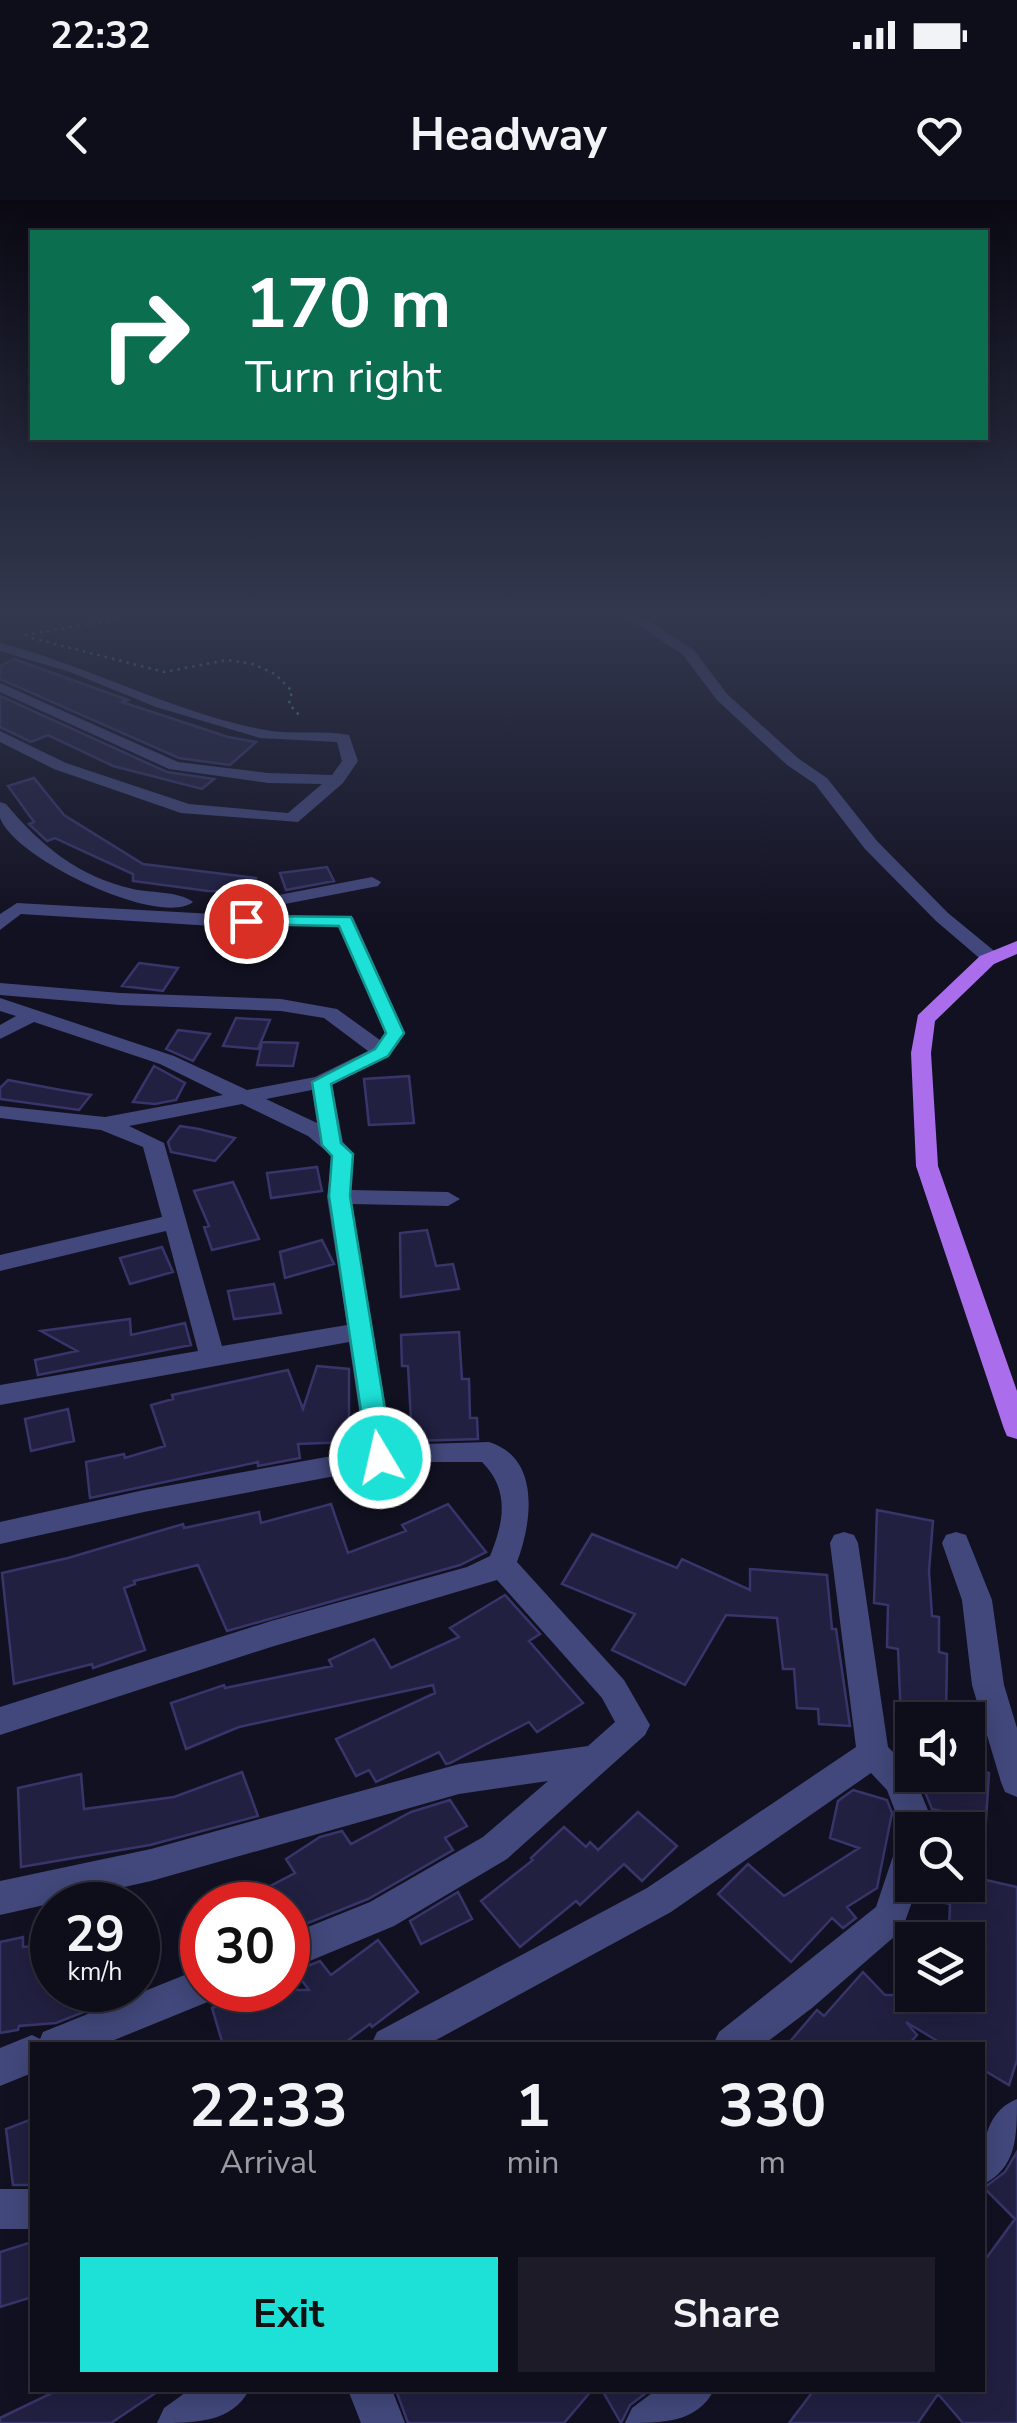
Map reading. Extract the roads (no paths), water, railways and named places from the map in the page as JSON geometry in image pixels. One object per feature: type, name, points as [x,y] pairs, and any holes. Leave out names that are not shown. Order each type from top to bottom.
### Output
[{"type":"main road","points":[[1017,947],[991,958],[925,1019],[922,1104],[926,1166],[1017,1429]]},
{"type":"street","points":[[73,720],[175,766],[268,778],[337,780]]},
{"type":"street","points":[[0,736],[60,766],[187,809],[292,818],[337,780],[350,762],[344,738],[266,735],[214,720]]},
{"type":"street","points":[[747,720],[793,762],[821,781],[870,844],[942,918],[991,958]]},
{"type":"street","points":[[0,807],[15,827],[65,872],[147,898],[252,908],[372,882]]},
{"type":"street","points":[[0,924],[17,908],[213,920],[346,921],[395,1033],[381,1052],[321,1082],[104,1124]]},
{"type":"street","points":[[0,988],[120,999],[282,1005],[330,1013],[381,1052]]},
{"type":"street","points":[[0,1004],[167,1060],[316,1132],[342,1154],[339,1196],[380,1458]]},
{"type":"street","points":[[0,1033],[32,1015]]},
{"type":"street","points":[[321,1082],[332,1145]]},
{"type":"street","points":[[0,1112],[104,1124],[153,1143],[212,1355]]},
{"type":"street","points":[[339,1196],[448,1199]]},
{"type":"street","points":[[0,1263],[174,1222]]},
{"type":"street","points":[[0,1395],[360,1331]]},
{"type":"street","points":[[0,1534],[144,1501],[410,1452],[489,1452],[502,1463],[512,1481],[519,1522],[501,1564],[475,1577],[271,1634],[0,1722]]},
{"type":"street","points":[[844,1543],[873,1753],[900,1781],[912,1812]]},
{"type":"street","points":[[956,1543],[978,1600],[988,1685],[1017,1782]]},
{"type":"street","points":[[310,1943],[382,1914],[494,1848],[634,1725],[612,1689],[501,1564]]},
{"type":"street","points":[[396,2042],[660,1900],[873,1753]]},
{"type":"street","points":[[0,1898],[151,1865],[459,1779],[596,1759]]},
{"type":"street","points":[[736,2042],[799,1996],[890,1918],[895,1902]]},
{"type":"street","points":[[63,2042],[180,1995]]},
{"type":"street","points":[[0,2068],[30,2055]]},
{"type":"street","points":[[985,2162],[1017,2118]]},
{"type":"street","points":[[0,2210],[30,2210]]},
{"type":"street","points":[[179,2423],[224,2392]]},
{"type":"street","points":[[371,2392],[383,2423]]},
{"type":"street","points":[[647,2423],[689,2392]]}]
